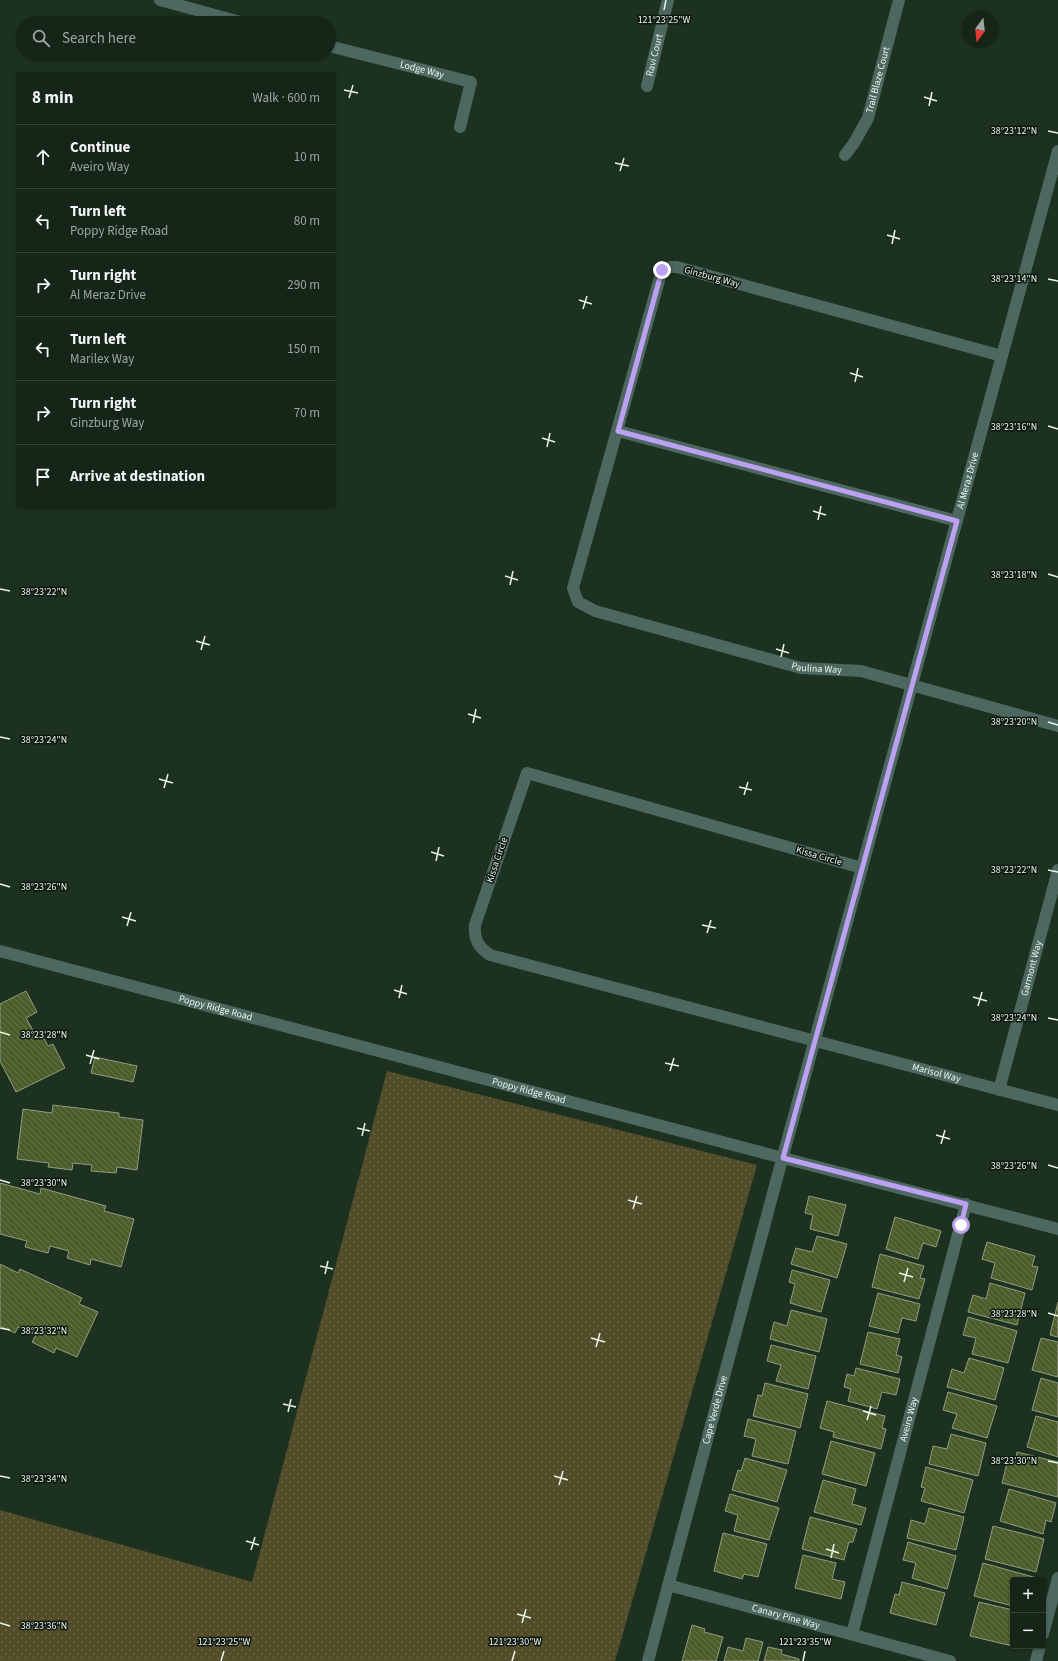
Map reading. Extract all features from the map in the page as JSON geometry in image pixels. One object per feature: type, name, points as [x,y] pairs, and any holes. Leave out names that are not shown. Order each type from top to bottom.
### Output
[{"type":"street","points":[[160,0],[218,16]]},
{"type":"street","name":"Ravi Court","points":[[647,86],[668,0]]},
{"type":"street","name":"Trail Blaze Court","points":[[845,155],[861,132],[868,118],[899,0]]},
{"type":"street","name":"Lodge Way","points":[[336,48],[471,82],[460,127]]},
{"type":"street","name":"Al Meraz Drive","points":[[783,1158],[1058,151]]},
{"type":"street","name":"Ginzburg Way","points":[[578,602],[573,588],[662,270],[671,266],[1002,356]]},
{"type":"street","points":[[618,431],[957,521]]},
{"type":"street","name":"Paulina Way","points":[[578,602],[595,611],[801,668],[861,671],[1058,726]]},
{"type":"street","name":"Kissa Circle","points":[[815,1041],[490,955],[479,946],[476,939],[475,925],[527,773],[862,868]]},
{"type":"street","name":"Garmont Way","points":[[999,1090],[1058,870]]},
{"type":"street","name":"Poppy Ridge Road","points":[[0,951],[783,1158],[966,1204],[1058,1229]]},
{"type":"street","name":"Marisol Way","points":[[815,1041],[1058,1105]]},
{"type":"street","name":"Cape Verde Drive","points":[[648,1661],[783,1158]]},
{"type":"street","name":"Aveiro Way","points":[[852,1634],[966,1204]]},
{"type":"street","points":[[1046,1623],[1058,1578]]},
{"type":"street","name":"Canary Pine Way","points":[[668,1584],[950,1661]]},
{"type":"street","points":[[1036,1661],[1039,1649]]},
{"type":"shaded area","points":[[387,1071],[757,1165],[615,1661],[0,1661],[0,1510],[252,1582]]},
{"type":"building","points":[[26,991],[37,1012],[26,1018],[36,1036],[41,1033],[48,1046],[53,1044],[65,1068],[16,1092],[0,1061],[0,1004]]},
{"type":"building","points":[[95,1057],[137,1066],[133,1082],[91,1073]]},
{"type":"building","points":[[53,1105],[119,1113],[119,1117],[143,1120],[137,1170],[117,1167],[116,1173],[91,1171],[92,1165],[73,1163],[72,1170],[48,1167],[49,1163],[17,1159],[23,1109],[52,1113]]},
{"type":"building","points":[[0,1183],[40,1194],[41,1188],[106,1206],[104,1211],[134,1219],[121,1267],[91,1259],[90,1265],[67,1258],[69,1251],[50,1246],[48,1253],[25,1247],[27,1241],[0,1234]]},
{"type":"building","points":[[809,1196],[846,1205],[838,1236],[810,1229],[813,1215],[805,1213]]},
{"type":"building","points":[[895,1217],[941,1231],[936,1247],[923,1243],[918,1259],[886,1249]]},
{"type":"building","points":[[817,1236],[847,1244],[837,1278],[791,1264],[796,1248],[812,1252]]},
{"type":"building","points":[[987,1242],[1035,1256],[1032,1266],[1038,1267],[1032,1290],[991,1278],[995,1263],[982,1259]]},
{"type":"building","points":[[880,1254],[924,1266],[920,1278],[925,1279],[919,1299],[872,1287]]},
{"type":"building","points":[[0,1264],[18,1273],[20,1269],[82,1298],[79,1304],[98,1312],[77,1357],[56,1348],[54,1353],[32,1342],[36,1335],[18,1327],[15,1333],[0,1326]]},
{"type":"building","points":[[792,1270],[830,1280],[821,1312],[790,1303],[795,1284],[789,1282]]},
{"type":"building","points":[[990,1283],[1025,1293],[1017,1325],[968,1312],[973,1295],[986,1299]]},
{"type":"building","points":[[878,1293],[920,1304],[916,1321],[902,1318],[898,1333],[869,1326]]},
{"type":"building","points":[[1058,1302],[1058,1337],[1050,1335]]},
{"type":"building","points":[[791,1310],[827,1319],[819,1352],[770,1339],[774,1322],[787,1326]]},
{"type":"building","points":[[968,1317],[1017,1331],[1008,1363],[972,1354],[976,1338],[963,1335]]},
{"type":"building","points":[[868,1332],[900,1339],[896,1355],[902,1357],[898,1373],[860,1364]]},
{"type":"building","points":[[1041,1338],[1058,1342],[1058,1377],[1032,1370]]},
{"type":"building","points":[[771,1345],[816,1356],[808,1389],[776,1381],[781,1365],[767,1361]]},
{"type":"building","points":[[969,1358],[1004,1368],[995,1400],[947,1387],[952,1369],[964,1373]]},
{"type":"building","points":[[856,1368],[900,1379],[896,1395],[882,1392],[877,1409],[848,1401],[851,1389],[844,1387],[847,1374],[854,1376]]},
{"type":"building","points":[[1041,1378],[1058,1383],[1058,1417],[1032,1410]]},
{"type":"building","points":[[765,1383],[808,1394],[800,1428],[753,1416],[758,1395],[762,1396]]},
{"type":"building","points":[[948,1392],[997,1406],[987,1438],[952,1428],[957,1414],[943,1410]]},
{"type":"building","points":[[827,1401],[885,1416],[882,1428],[886,1429],[881,1449],[833,1437],[834,1432],[820,1428]]},
{"type":"building","points":[[1036,1416],[1058,1422],[1058,1457],[1027,1447]]},
{"type":"building","points":[[748,1419],[796,1431],[788,1464],[752,1456],[756,1439],[744,1436]]},
{"type":"building","points":[[951,1434],[986,1443],[978,1476],[929,1464],[933,1446],[947,1449]]},
{"type":"building","points":[[831,1441],[875,1453],[866,1486],[822,1474]]},
{"type":"building","points":[[1017,1452],[1058,1462],[1058,1497],[1002,1483],[1008,1459],[1015,1461]]},
{"type":"building","points":[[745,1458],[787,1470],[777,1502],[732,1490],[738,1470],[741,1471]]},
{"type":"building","points":[[926,1467],[973,1480],[964,1513],[921,1501],[925,1488],[921,1487]]},
{"type":"building","points":[[823,1480],[856,1489],[852,1504],[866,1508],[861,1525],[814,1512]]},
{"type":"building","points":[[1009,1489],[1056,1503],[1051,1522],[1046,1520],[1043,1534],[1000,1521]]},
{"type":"building","points":[[730,1494],[779,1508],[769,1540],[734,1531],[738,1515],[725,1511]]},
{"type":"building","points":[[929,1508],[964,1517],[956,1550],[907,1538],[911,1520],[925,1524]]},
{"type":"building","points":[[810,1517],[857,1529],[853,1542],[849,1542],[844,1560],[802,1549]]},
{"type":"building","points":[[993,1526],[1044,1539],[1036,1572],[985,1559]]},
{"type":"building","points":[[723,1533],[767,1544],[758,1577],[744,1574],[742,1579],[714,1571]]},
{"type":"building","points":[[908,1542],[956,1556],[947,1589],[912,1578],[916,1563],[903,1560]]},
{"type":"building","points":[[803,1555],[836,1563],[832,1579],[845,1582],[841,1599],[795,1588]]},
{"type":"building","points":[[983,1563],[1033,1577],[1010,1577],[1010,1605],[974,1596]]},
{"type":"building","points":[[902,1582],[945,1593],[936,1625],[890,1613],[895,1594],[899,1595]]},
{"type":"building","points":[[979,1602],[1010,1609],[1010,1645],[970,1636]]},
{"type":"building","points":[[692,1625],[705,1629],[704,1632],[723,1637],[716,1661],[682,1661]]},
{"type":"building","points":[[746,1638],[763,1642],[758,1661],[724,1661],[728,1647],[743,1651]]},
{"type":"building","points":[[768,1647],[782,1650],[781,1654],[799,1659],[799,1661],[764,1661]]},
{"type":"route","points":[[662,270],[618,431],[957,521],[783,1158],[966,1204],[961,1225]]}]
